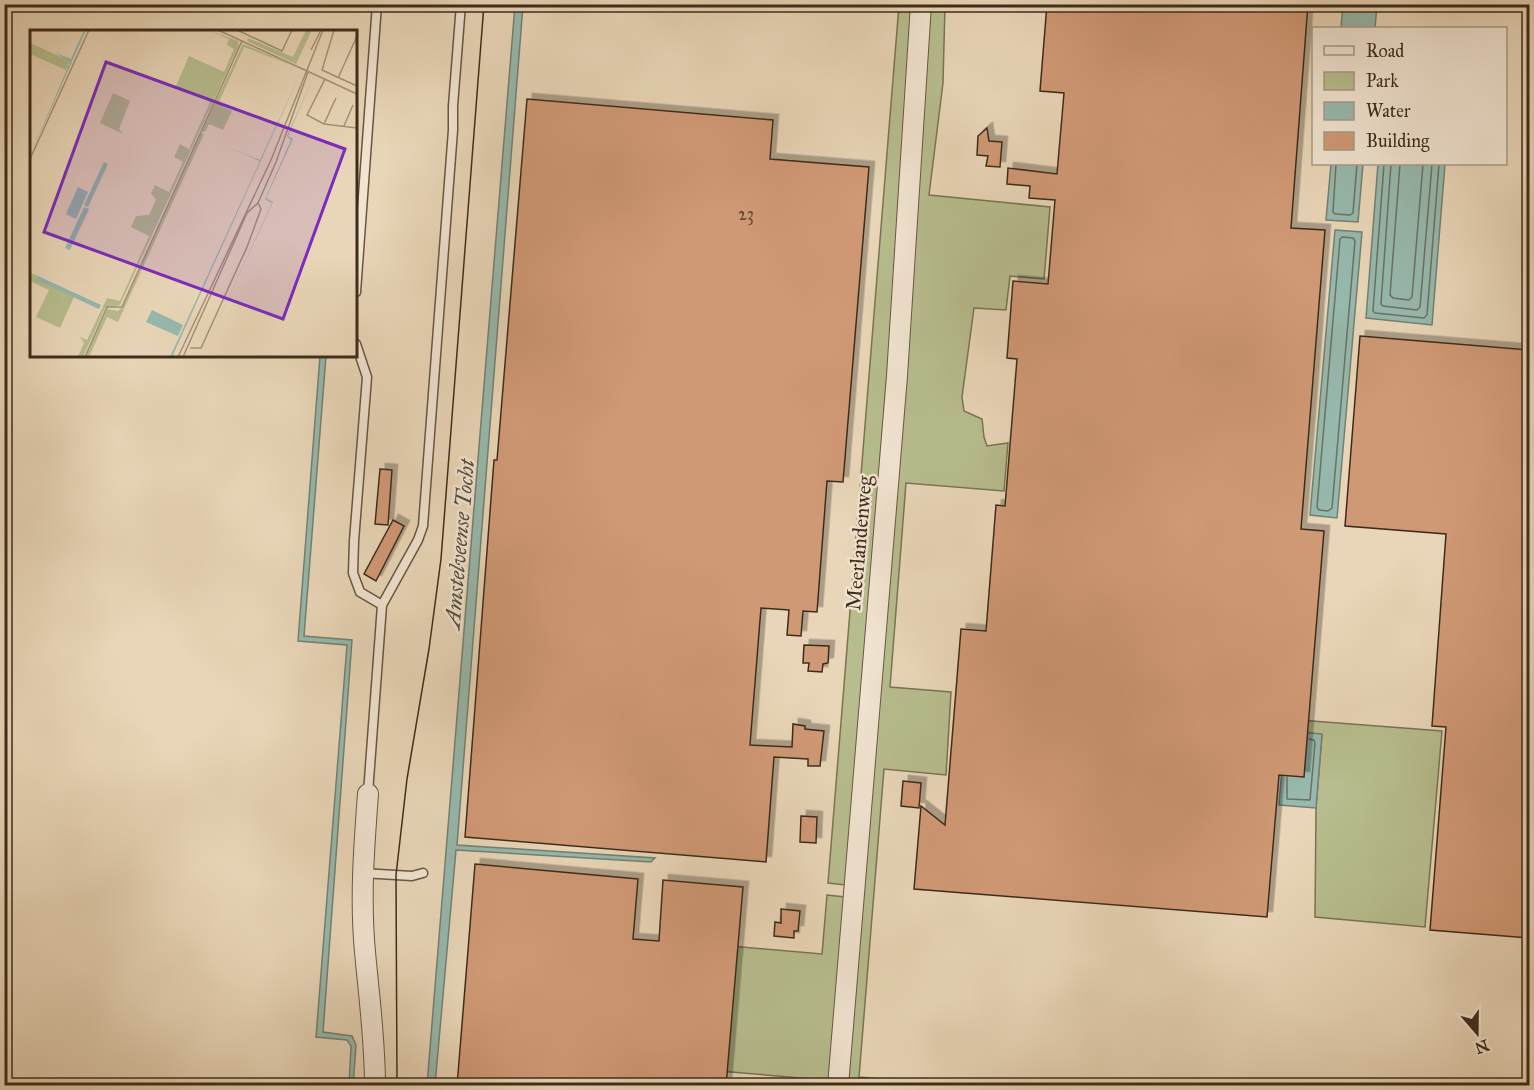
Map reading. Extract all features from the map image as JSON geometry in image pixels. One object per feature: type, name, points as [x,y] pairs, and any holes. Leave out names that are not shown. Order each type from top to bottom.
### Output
[{"type":"street","name":"Meerlandenweg","points":[[838,1086],[897,376],[921,4]]},
{"type":"street","points":[[368,794],[362,873],[364,950],[375,1043],[375,1086]]},
{"type":"lane","points":[[357,278],[377,4]]},
{"type":"lane","points":[[368,794],[382,605],[418,540],[423,526],[452,153],[461,4]]},
{"type":"lane","points":[[357,347],[367,376],[353,573],[360,592],[382,605]]},
{"type":"lane","points":[[362,873],[412,876],[423,873]]},
{"type":"green space","points":[[899,5],[917,5],[846,885],[828,883]]},
{"type":"green space","points":[[931,5],[945,5],[943,83],[929,195],[1050,207],[1044,279],[1010,276],[1006,310],[974,308],[962,397],[964,411],[982,419],[987,446],[1008,443],[1004,491],[906,483],[890,687],[951,692],[946,775],[884,769],[859,1077],[949,1085],[845,1086]]},
{"type":"green space","points":[[1286,719],[1442,731],[1425,927],[1315,917],[1316,808],[1322,735],[1285,731]]},
{"type":"green space","points":[[827,895],[845,897],[830,1085],[811,1085],[812,1079],[719,1071],[731,946],[822,954]]},
{"type":"water","points":[[1343,4],[1377,5],[1375,27],[1341,27]]},
{"type":"water","points":[[515,5],[523,5],[457,845],[655,858],[651,862],[456,850],[435,1085],[427,1085]]},
{"type":"water","points":[[1331,165],[1363,165],[1358,222],[1326,220]]},
{"type":"water","points":[[1378,165],[1445,165],[1432,325],[1366,318]]},
{"type":"water","points":[[1335,230],[1362,232],[1337,518],[1310,515]]},
{"type":"water","points":[[320,357],[326,357],[304,636],[352,640],[323,1032],[352,1036],[356,1045],[353,1086],[349,1085],[351,1046],[347,1040],[316,1037],[347,645],[298,641]]},
{"type":"water","points":[[1285,731],[1322,734],[1316,808],[1279,805]]},
{"type":"building","points":[[1047,4],[1308,4],[1291,228],[1325,230],[1301,529],[1324,531],[1304,777],[1279,775],[1267,917],[914,889],[921,806],[945,825],[961,629],[986,631],[996,505],[1005,506],[1017,359],[1007,358],[1013,281],[1048,284],[1055,200],[1029,198],[1030,186],[1007,184],[1008,168],[1057,174],[1064,93],[1040,91]]},
{"type":"building","points":[[527,99],[773,120],[770,159],[869,167],[843,482],[827,481],[817,612],[803,611],[801,636],[787,635],[789,610],[761,608],[750,745],[792,747],[793,724],[805,726],[805,729],[824,731],[820,766],[808,766],[808,759],[774,757],[766,862],[465,837],[494,460],[497,460]]},
{"type":"building","points":[[987,128],[989,141],[1002,142],[1000,167],[986,166],[988,156],[977,155],[978,136]]},
{"type":"building","points":[[1360,336],[1530,350],[1530,938],[1430,930],[1446,727],[1432,726],[1446,534],[1345,526]]},
{"type":"building","points":[[380,469],[392,470],[388,525],[375,524]]},
{"type":"building","points":[[393,520],[404,526],[376,581],[364,574]]},
{"type":"building","points":[[804,645],[829,646],[828,663],[823,664],[822,672],[808,671],[809,663],[803,663]]},
{"type":"building","points":[[903,781],[921,783],[919,808],[901,806]]},
{"type":"building","points":[[801,816],[817,817],[816,843],[800,842]]},
{"type":"building","points":[[475,864],[638,879],[633,939],[659,941],[663,880],[743,887],[726,1086],[457,1086]]},
{"type":"building","points":[[781,909],[800,911],[798,931],[794,931],[794,938],[774,936],[775,922],[781,923]]},
{"type":"tram line","points":[[397,1086],[396,875],[407,779],[429,649],[441,559],[484,4]]},
{"type":"water label","name":"Amstelveense Tocht","points":[[459,544]]}]
